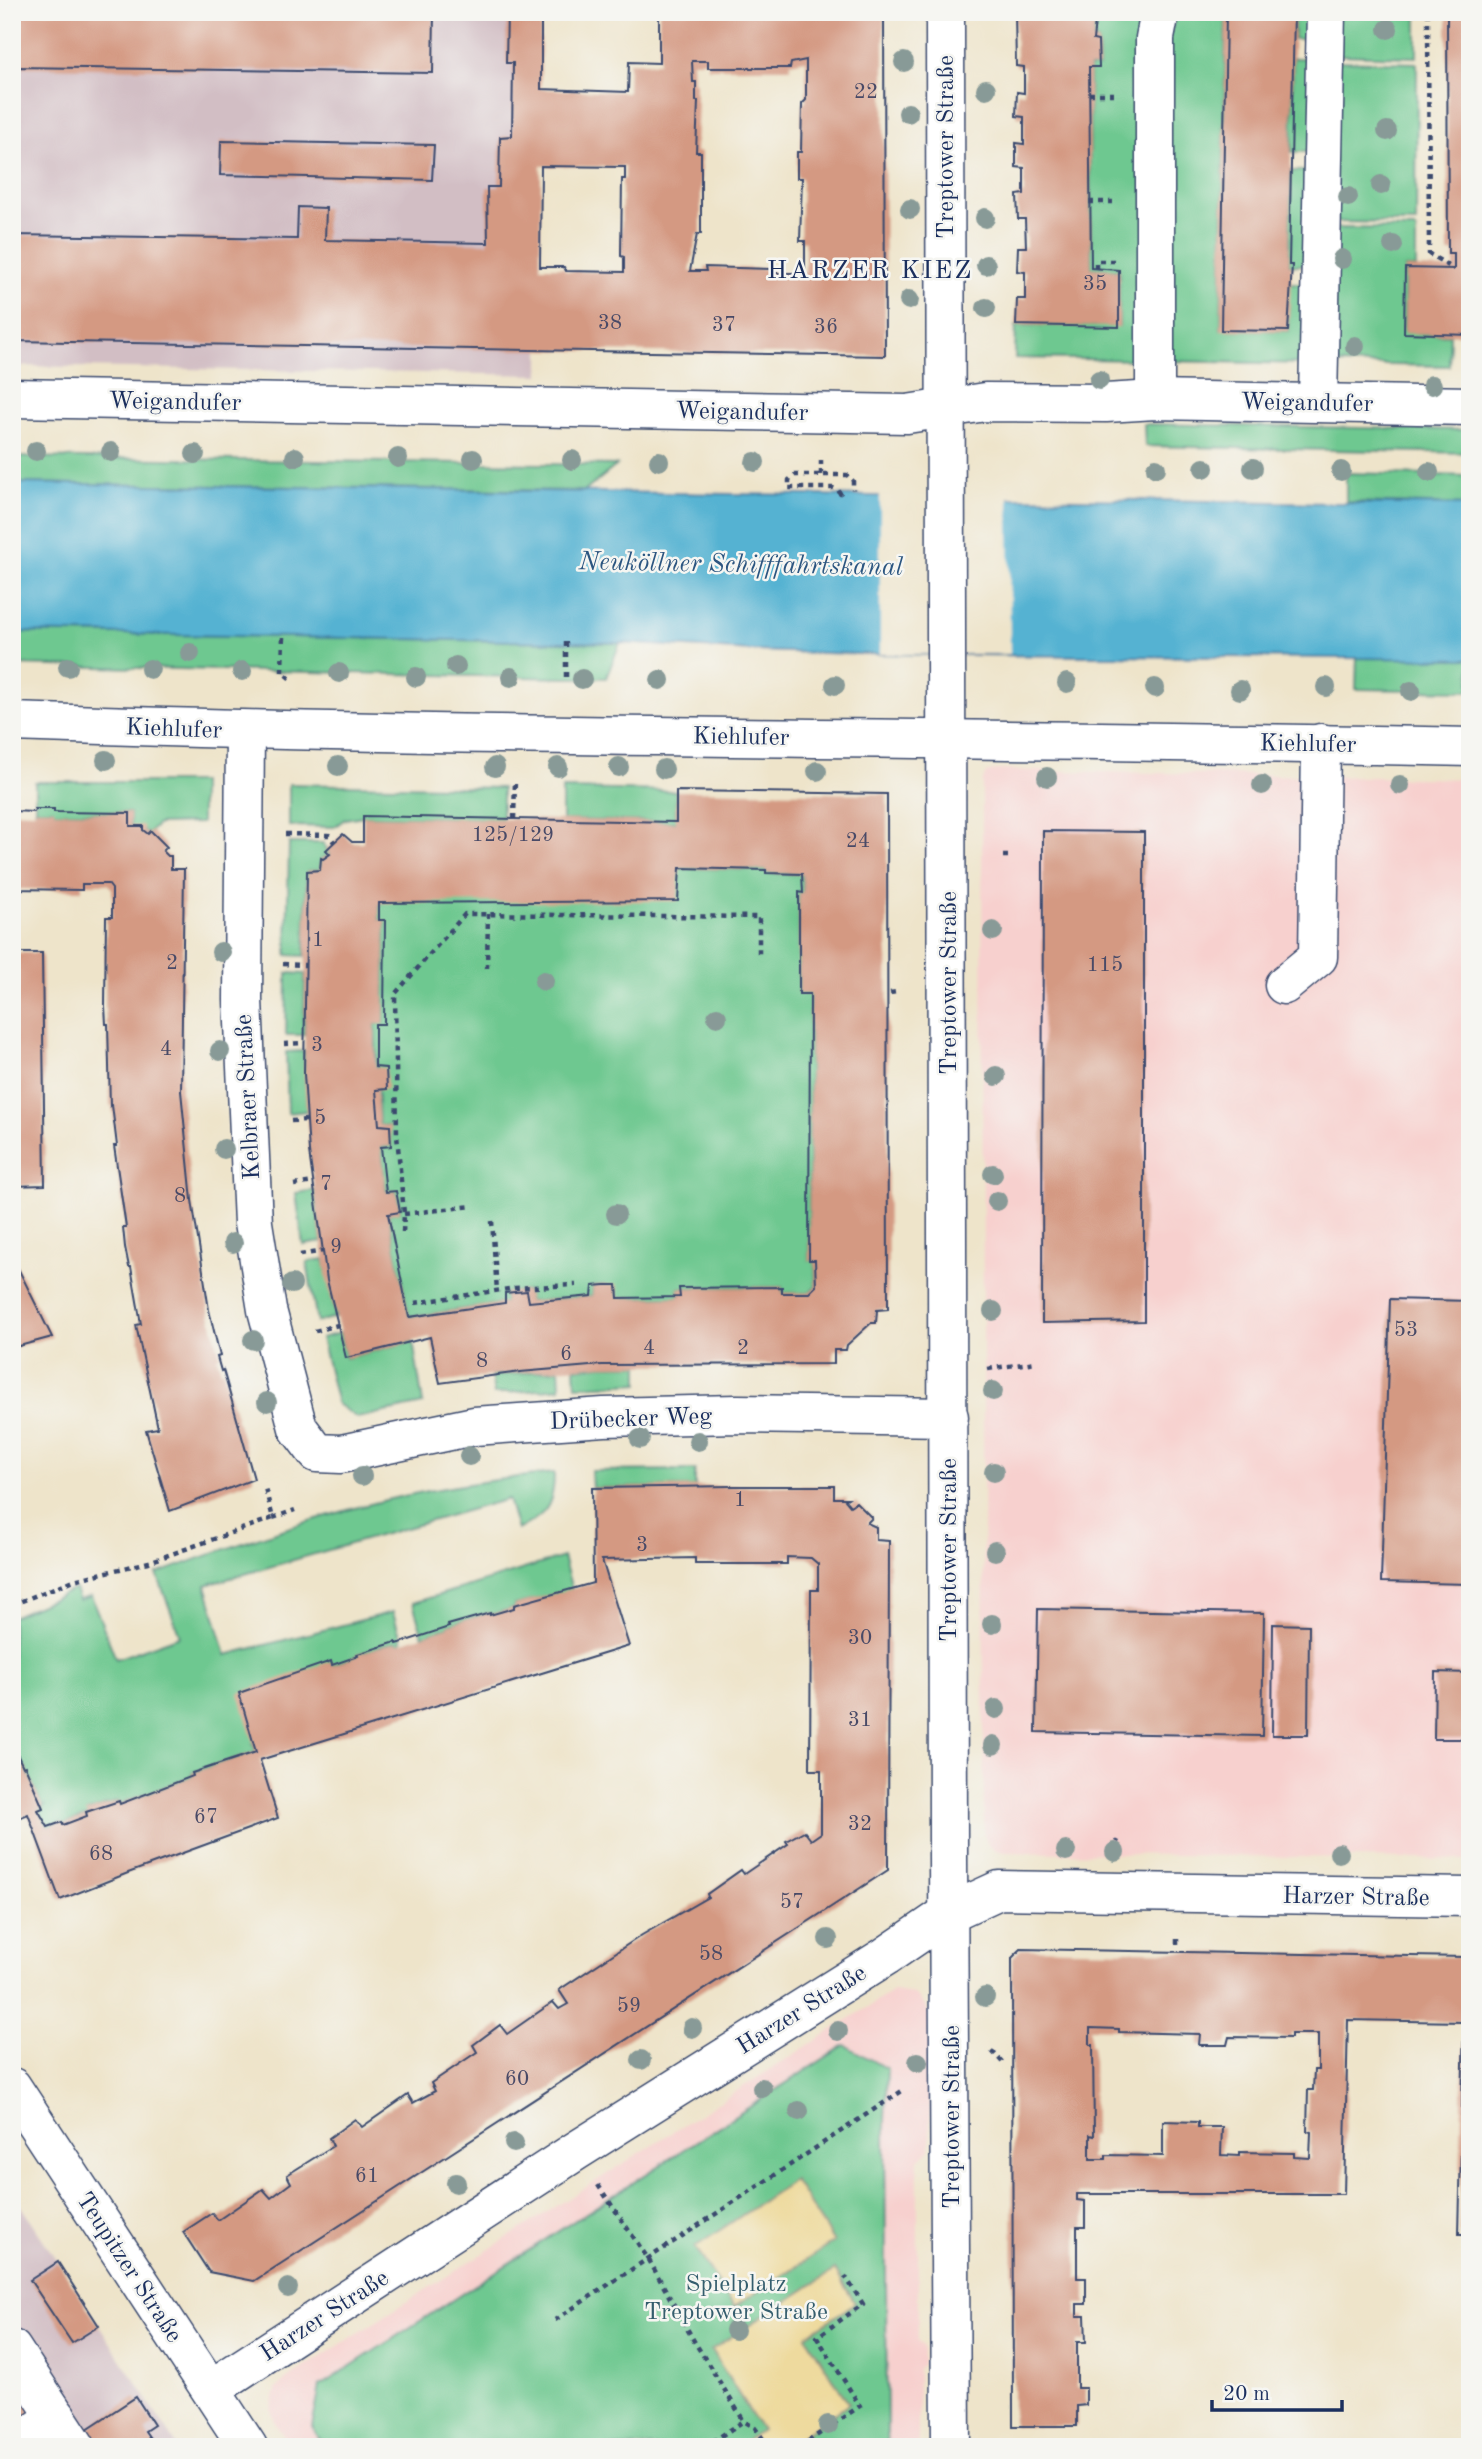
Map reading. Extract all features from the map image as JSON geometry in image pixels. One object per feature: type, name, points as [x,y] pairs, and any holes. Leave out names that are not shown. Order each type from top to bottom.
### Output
[{"type":"street","name":"Treptower Straße","points":[[945,12],[944,491],[947,737],[951,2447]]},
{"type":"street","points":[[1155,400],[1155,38],[1160,12]]},
{"type":"street","points":[[1318,402],[1326,12]]},
{"type":"street","name":"Weigandufer","points":[[12,398],[907,414],[985,402],[1107,404],[1155,400],[1470,406]]},
{"type":"street","name":"Kiehlufer","points":[[12,722],[245,730],[947,737],[1470,747]]},
{"type":"street","name":"Kelbraer Straße","points":[[245,730],[243,1000],[253,1223],[267,1310],[299,1428],[317,1453]]},
{"type":"street","points":[[1284,985],[1318,957],[1321,743]]},
{"type":"street","name":"Drübecker Weg","points":[[317,1453],[341,1454],[474,1426],[604,1417],[949,1417]]},
{"type":"street","name":"Harzer Straße","points":[[211,2389],[576,2151],[886,1956],[949,1913],[999,1890],[1470,1897]]},
{"type":"street","name":"Teupitzer Straße","points":[[12,2087],[248,2447]]},
{"type":"street","points":[[12,2349],[66,2432],[12,2447]]},
{"type":"path","points":[[1428,12],[1429,254],[1454,269]]},
{"type":"path","points":[[821,455],[821,475]]},
{"type":"path","points":[[841,495],[833,488],[789,488],[791,476],[848,475],[853,481],[853,490]]},
{"type":"path","points":[[283,637],[282,672],[292,680]]},
{"type":"path","points":[[566,642],[566,678]]},
{"type":"path","points":[[514,780],[514,819]]},
{"type":"path","points":[[281,834],[329,835],[334,842]]},
{"type":"path","points":[[1003,856],[1013,856]]},
{"type":"path","points":[[402,1232],[404,1214],[397,1135],[395,993],[465,914],[760,917],[759,955]]},
{"type":"path","points":[[487,968],[488,914]]},
{"type":"path","points":[[278,964],[305,965]]},
{"type":"path","points":[[890,993],[897,992]]},
{"type":"path","points":[[277,1044],[304,1043]]},
{"type":"path","points":[[280,1122],[307,1120]]},
{"type":"path","points":[[287,1186],[313,1182]]},
{"type":"path","points":[[404,1214],[472,1206]]},
{"type":"path","points":[[492,1221],[497,1291]]},
{"type":"path","points":[[298,1256],[323,1251]]},
{"type":"path","points":[[415,1303],[497,1291],[576,1285]]},
{"type":"path","points":[[311,1331],[338,1325]]},
{"type":"path","points":[[949,1369],[995,1368],[1036,1362]]},
{"type":"path","points":[[265,1488],[274,1518]]},
{"type":"path","points":[[12,1605],[74,1580],[149,1562],[295,1510]]},
{"type":"path","points":[[555,2320],[902,2091]]},
{"type":"path","points":[[576,2151],[649,2260],[694,2341],[744,2421],[755,2428],[769,2447]]},
{"type":"path","points":[[800,2447],[860,2406],[817,2337],[863,2304],[845,2276]]},
{"type":"path","points":[[704,2447],[744,2421]]},
{"type":"shaded area","points":[[12,12],[541,12],[540,375],[12,366]]},
{"type":"shaded area","points":[[997,770],[1470,779],[1470,1860],[1004,1852],[993,1849],[987,1843],[984,1834],[982,783],[986,773]]},
{"type":"shaded area","name":"Spielplatz Treptower Straße","points":[[893,1991],[914,1994],[927,2008],[930,2018],[930,2149],[918,2161],[918,2341],[923,2347],[923,2364],[918,2369],[918,2447],[291,2447],[275,2423],[271,2410],[276,2389],[288,2378]]},
{"type":"shaded area","points":[[12,2193],[58,2262],[178,2447],[12,2447]]},
{"type":"green space","points":[[1096,12],[1146,12],[1145,360],[1015,358],[1016,325],[1119,326],[1119,270],[1091,268],[1089,67],[1099,67],[1098,41],[1093,40]]},
{"type":"green space","points":[[1177,12],[1226,12],[1221,329],[1288,331],[1289,283],[1311,283],[1309,364],[1165,361],[1165,50]]},
{"type":"green space","points":[[1294,12],[1315,12],[1315,39],[1294,39]]},
{"type":"green space","points":[[1336,12],[1417,12],[1417,57],[1335,55]]},
{"type":"green space","points":[[1293,58],[1315,58],[1313,152],[1292,152]]},
{"type":"green space","points":[[1335,61],[1417,63],[1416,223],[1332,222]]},
{"type":"green space","points":[[1291,171],[1313,171],[1311,265],[1289,265]]},
{"type":"green space","points":[[1332,228],[1416,229],[1416,268],[1405,268],[1404,332],[1450,335],[1449,366],[1329,364]]},
{"type":"green space","points":[[1144,424],[1470,430],[1470,453],[1145,446]]},
{"type":"green space","points":[[12,457],[617,465],[585,491],[12,483]]},
{"type":"green space","points":[[1346,473],[1470,476],[1470,505],[1346,502]]},
{"type":"green space","points":[[12,632],[620,643],[606,678],[566,678],[12,665]]},
{"type":"green space","points":[[1357,657],[1470,659],[1470,691],[1356,689]]},
{"type":"green space","points":[[35,782],[201,782],[201,823],[158,824],[148,834],[130,826],[130,813],[54,812],[53,809],[35,809]]},
{"type":"green space","points":[[289,784],[502,788],[502,819],[363,816],[345,819],[334,827],[289,826]]},
{"type":"green space","points":[[562,789],[676,791],[676,822],[562,820]]},
{"type":"green space","points":[[289,843],[323,843],[330,854],[321,859],[320,870],[307,871],[305,956],[287,955]]},
{"type":"green space","points":[[680,868],[766,870],[766,873],[802,874],[803,893],[799,893],[799,993],[810,994],[809,1260],[815,1260],[816,1286],[809,1293],[782,1293],[782,1287],[679,1288],[680,1297],[618,1298],[605,1285],[593,1286],[592,1296],[529,1302],[527,1291],[505,1293],[505,1303],[409,1317],[388,1214],[400,1211],[396,1191],[386,1192],[381,1147],[391,1146],[389,1126],[379,1125],[375,1024],[384,1023],[385,921],[379,920],[379,903]]},
{"type":"green space","points":[[287,973],[305,974],[304,1035],[286,1035]]},
{"type":"green space","points":[[304,1051],[307,1111],[288,1113],[286,1052]]},
{"type":"green space","points":[[315,1190],[322,1242],[303,1245],[296,1193]]},
{"type":"green space","points":[[324,1259],[336,1317],[317,1322],[307,1262]]},
{"type":"green space","points":[[340,1333],[346,1358],[413,1341],[423,1404],[357,1418],[337,1404],[321,1338]]},
{"type":"green space","points":[[639,1365],[639,1383],[576,1386],[575,1368]]},
{"type":"green space","points":[[559,1369],[560,1388],[494,1394],[491,1376]]},
{"type":"green space","points":[[695,1470],[695,1487],[592,1488],[591,1471]]},
{"type":"green space","points":[[554,1473],[550,1502],[541,1514],[517,1530],[508,1499],[206,1585],[226,1655],[393,1612],[402,1643],[396,1642],[332,1665],[331,1661],[253,1743],[256,1752],[192,1773],[193,1776],[120,1804],[118,1801],[87,1812],[87,1816],[63,1825],[61,1822],[48,1827],[38,1810],[46,1805],[42,1806],[12,1743],[12,1617],[75,1589],[79,1600],[91,1596],[116,1659],[180,1636],[157,1574],[270,1534],[386,1500],[470,1484]]},
{"type":"green space","points":[[563,1557],[572,1590],[449,1625],[423,1636],[413,1603]]},
{"type":"green space","name":"Spielplatz Treptower Straße","points":[[845,2045],[887,2069],[887,2447],[325,2447],[312,2427],[320,2386]]},
{"type":"sand","points":[[794,2180],[834,2242],[734,2307],[695,2247]]},
{"type":"sand","points":[[835,2270],[855,2303],[806,2336],[849,2404],[786,2447],[736,2447],[761,2430],[711,2350]]},
{"type":"water","name":"Neuköllner Schifffahrtskanal","points":[[12,483],[1470,505],[1470,659],[859,654],[620,643],[12,632]]},
{"type":"pier","points":[[880,491],[1009,493],[1010,654],[880,654]]},
{"type":"building","points":[[12,12],[434,12],[433,73],[15,67],[15,107],[12,107]]},
{"type":"building","points":[[507,12],[541,12],[541,89],[628,92],[629,62],[659,63],[659,12],[884,12],[885,356],[12,341],[12,235],[297,239],[298,207],[326,208],[325,240],[488,243],[487,187],[499,187],[500,137],[512,136],[513,63],[506,63]],"holes":[[[806,60],[806,100],[802,104],[801,152],[797,152],[797,178],[802,178],[800,241],[805,241],[805,273],[705,267],[706,271],[690,271],[697,234],[701,234],[701,152],[696,152],[698,101],[696,82],[693,82],[692,61],[708,61],[708,68],[790,68],[791,63]],[[541,166],[625,167],[625,179],[622,179],[621,256],[624,257],[624,272],[566,271],[564,267],[540,267]]]},
{"type":"building","points":[[1015,12],[1096,12],[1093,40],[1098,41],[1099,67],[1089,67],[1091,268],[1119,270],[1119,327],[1016,325],[1017,299],[1025,299],[1025,272],[1017,271],[1018,247],[1026,247],[1025,219],[1018,219],[1017,195],[1024,194],[1024,168],[1016,167],[1016,143],[1024,144],[1024,117],[1016,116],[1017,92],[1024,93],[1024,67],[1016,66]]},
{"type":"building","points":[[1226,12],[1294,12],[1289,265],[1292,265],[1288,331],[1221,330]]},
{"type":"building","points":[[1447,12],[1470,12],[1470,335],[1404,333],[1405,268],[1454,269],[1454,253],[1448,253]]},
{"type":"building","points":[[221,141],[434,145],[432,180],[220,175]]},
{"type":"building","points":[[12,165],[19,166],[18,196],[12,196]]},
{"type":"building","points":[[676,791],[887,794],[888,1309],[877,1310],[876,1323],[871,1323],[847,1345],[846,1350],[834,1350],[834,1364],[602,1365],[440,1383],[430,1337],[346,1358],[327,1280],[309,1152],[304,1074],[307,871],[320,870],[321,858],[330,854],[326,850],[343,834],[352,842],[363,842],[363,816],[676,822]],"holes":[[[680,868],[766,870],[766,873],[802,874],[803,893],[799,892],[799,994],[810,994],[809,1260],[815,1260],[816,1286],[809,1293],[782,1293],[782,1287],[679,1288],[680,1297],[618,1298],[617,1285],[605,1285],[593,1286],[592,1296],[529,1302],[527,1291],[505,1293],[505,1303],[409,1317],[388,1214],[400,1212],[396,1191],[386,1192],[381,1147],[391,1146],[390,1126],[379,1125],[376,1090],[387,1089],[386,1068],[375,1067],[375,1024],[384,1024],[385,920],[379,920],[379,903],[678,901]]]},
{"type":"building","points":[[35,809],[54,809],[54,812],[130,813],[130,826],[143,826],[143,830],[148,834],[151,831],[167,847],[163,851],[171,856],[171,869],[184,869],[181,1091],[192,1200],[209,1310],[220,1356],[217,1357],[254,1479],[170,1511],[146,1430],[158,1428],[136,1325],[141,1324],[125,1247],[123,1227],[126,1227],[114,1146],[117,1146],[112,1105],[110,1106],[105,1006],[106,917],[112,917],[112,889],[108,884],[82,884],[82,890],[12,889],[12,811],[34,812]]},
{"type":"building","points":[[1043,831],[1144,832],[1144,1321],[1042,1323]]},
{"type":"building","points":[[12,953],[42,953],[45,1185],[12,1186]]},
{"type":"building","points":[[12,1256],[52,1337],[12,1348]]},
{"type":"building","points":[[1390,1299],[1470,1301],[1470,1584],[1381,1582]]},
{"type":"building","points":[[834,1486],[834,1498],[848,1498],[845,1500],[850,1506],[856,1502],[872,1518],[867,1523],[876,1527],[876,1540],[889,1541],[888,1870],[254,2281],[209,2272],[183,2232],[212,2213],[218,2220],[263,2189],[271,2198],[291,2183],[287,2175],[333,2146],[329,2138],[355,2119],[362,2127],[408,2095],[413,2103],[435,2091],[431,2083],[477,2052],[473,2045],[500,2025],[507,2034],[553,2002],[559,2009],[568,2004],[559,1990],[642,1935],[708,1897],[707,1894],[741,1870],[744,1874],[788,1844],[786,1841],[804,1831],[811,1840],[821,1833],[821,1770],[810,1770],[811,1590],[818,1590],[818,1564],[811,1558],[787,1557],[787,1564],[695,1564],[695,1558],[602,1560],[629,1646],[260,1760],[278,1818],[60,1900],[28,1814],[12,1821],[12,1743],[43,1808],[38,1810],[48,1827],[62,1822],[63,1825],[87,1816],[86,1812],[119,1801],[120,1804],[193,1776],[192,1773],[256,1752],[239,1693],[331,1661],[332,1665],[358,1656],[357,1654],[396,1642],[397,1644],[449,1627],[448,1625],[593,1583],[592,1488]]},
{"type":"building","points":[[1038,1609],[1264,1613],[1262,1736],[1036,1732]]},
{"type":"building","points":[[1273,1624],[1309,1625],[1308,1735],[1272,1735]]},
{"type":"building","points":[[1435,1672],[1470,1673],[1470,1739],[1434,1739]]},
{"type":"building","points":[[1021,1949],[1465,1957],[1464,2008],[1470,2008],[1470,2234],[1459,2234],[1464,2022],[1348,2020],[1344,2194],[1077,2194],[1077,2200],[1085,2201],[1085,2227],[1077,2227],[1077,2278],[1086,2278],[1086,2304],[1077,2304],[1077,2316],[1085,2316],[1086,2342],[1077,2342],[1077,2388],[1086,2388],[1086,2405],[1077,2406],[1077,2426],[1013,2426],[1012,1958]],"holes":[[[1090,2028],[1119,2029],[1119,2032],[1200,2034],[1199,2045],[1227,2045],[1229,2037],[1291,2038],[1291,2034],[1318,2034],[1318,2070],[1314,2070],[1313,2090],[1308,2090],[1307,2131],[1311,2132],[1310,2158],[1294,2157],[1294,2153],[1239,2152],[1239,2156],[1221,2155],[1222,2127],[1198,2127],[1198,2122],[1163,2121],[1163,2156],[1106,2155],[1106,2159],[1090,2159],[1090,2135],[1094,2136],[1093,2045],[1090,2045]]]},
{"type":"building","points":[[58,2262],[99,2326],[72,2343],[30,2280]]},
{"type":"building","points":[[12,2378],[35,2413],[12,2427]]},
{"type":"building","points":[[136,2397],[154,2425],[145,2431],[156,2447],[90,2447],[81,2433]]},
{"type":"district","name":"HARZER KIEZ","points":[[870,269]]}]
